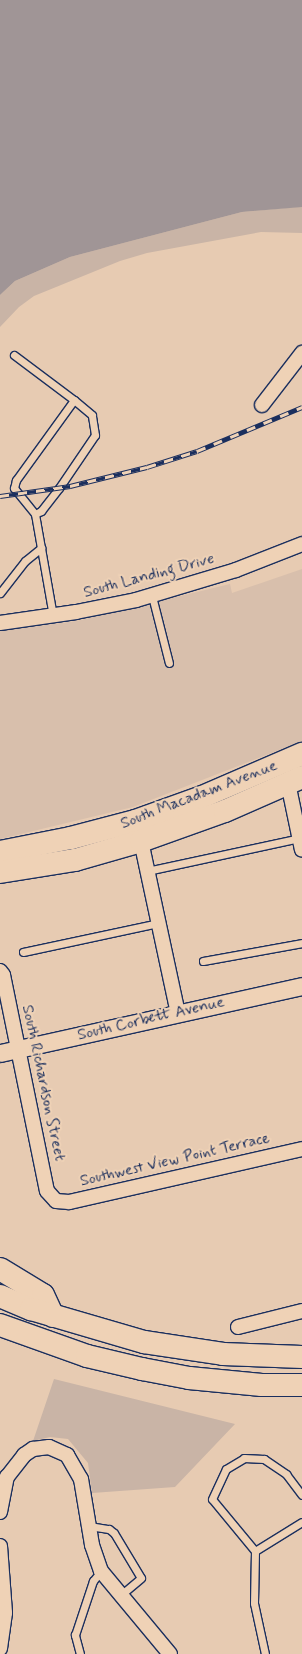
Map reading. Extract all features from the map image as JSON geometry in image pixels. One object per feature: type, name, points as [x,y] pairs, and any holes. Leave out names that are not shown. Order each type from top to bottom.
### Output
[{"type":"main road","name":"South Macadam Avenue","points":[[0,852],[71,838],[134,821],[191,801],[302,754]]},
{"type":"main road","name":"South Macadam Avenue","points":[[0,872],[75,860],[141,841],[225,811],[295,780]]},
{"type":"main road","points":[[141,841],[144,830],[156,819],[191,801]]},
{"type":"main road","points":[[0,1269],[43,1295],[53,1316]]},
{"type":"main road","points":[[0,1296],[53,1316],[144,1342],[223,1354],[302,1357]]},
{"type":"main road","points":[[0,1325],[87,1356],[142,1369],[189,1378],[262,1385],[302,1385]]},
{"type":"street","points":[[262,405],[302,353]]},
{"type":"street","name":"South Landing Drive","points":[[0,623],[53,616],[152,596],[236,570],[302,544]]},
{"type":"street","points":[[295,780],[301,844]]},
{"type":"street","points":[[141,841],[178,1013]]},
{"type":"street","name":"South Richardson Street","points":[[0,971],[3,975],[47,1191],[56,1201]]},
{"type":"street","name":"South Corbett Avenue","points":[[0,1053],[302,986]]},
{"type":"street","name":"Southwest View Point Terrace","points":[[56,1201],[69,1202],[302,1149]]},
{"type":"street","points":[[238,1326],[302,1311]]},
{"type":"street","points":[[0,1512],[4,1487],[14,1464],[34,1450],[55,1448],[67,1455],[77,1469],[94,1553],[101,1571],[170,1654]]},
{"type":"street","points":[[0,1546],[5,1613],[0,1649]]},
{"type":"lane","points":[[14,355],[92,415],[95,435],[59,488],[41,511],[35,514]]},
{"type":"lane","points":[[53,616],[35,514],[17,494],[14,488],[16,480],[74,400]]},
{"type":"lane","points":[[0,593],[25,561],[41,548]]},
{"type":"lane","points":[[152,596],[169,663]]},
{"type":"lane","points":[[147,870],[301,844]]},
{"type":"lane","points":[[23,952],[158,923]]},
{"type":"lane","points":[[203,961],[302,943]]},
{"type":"lane","points":[[265,1654],[254,1603],[255,1551],[212,1499],[226,1470],[244,1458],[264,1460],[286,1474],[302,1495]]},
{"type":"lane","points":[[255,1551],[302,1522]]},
{"type":"lane","points":[[89,1526],[109,1529],[114,1533],[141,1578],[121,1595]]},
{"type":"lane","points":[[80,1654],[75,1635],[93,1581],[101,1571]]},
{"type":"shaded area","points":[[0,0],[302,0],[302,207],[242,212],[70,257],[15,281],[0,295]]},
{"type":"shaded area","points":[[302,207],[302,233],[261,232],[147,253],[120,261],[34,296],[19,307],[0,327],[0,295],[15,281],[70,257],[242,212]]},
{"type":"shaded area","points":[[302,569],[302,741],[133,807],[0,839],[0,631],[77,621],[230,584],[232,593]]},
{"type":"shaded area","points":[[54,1379],[235,1424],[175,1487],[92,1493],[88,1463],[68,1439],[50,1437],[33,1441]]},
{"type":"railway","points":[[0,496],[70,486],[147,467],[197,451],[302,407]]}]
